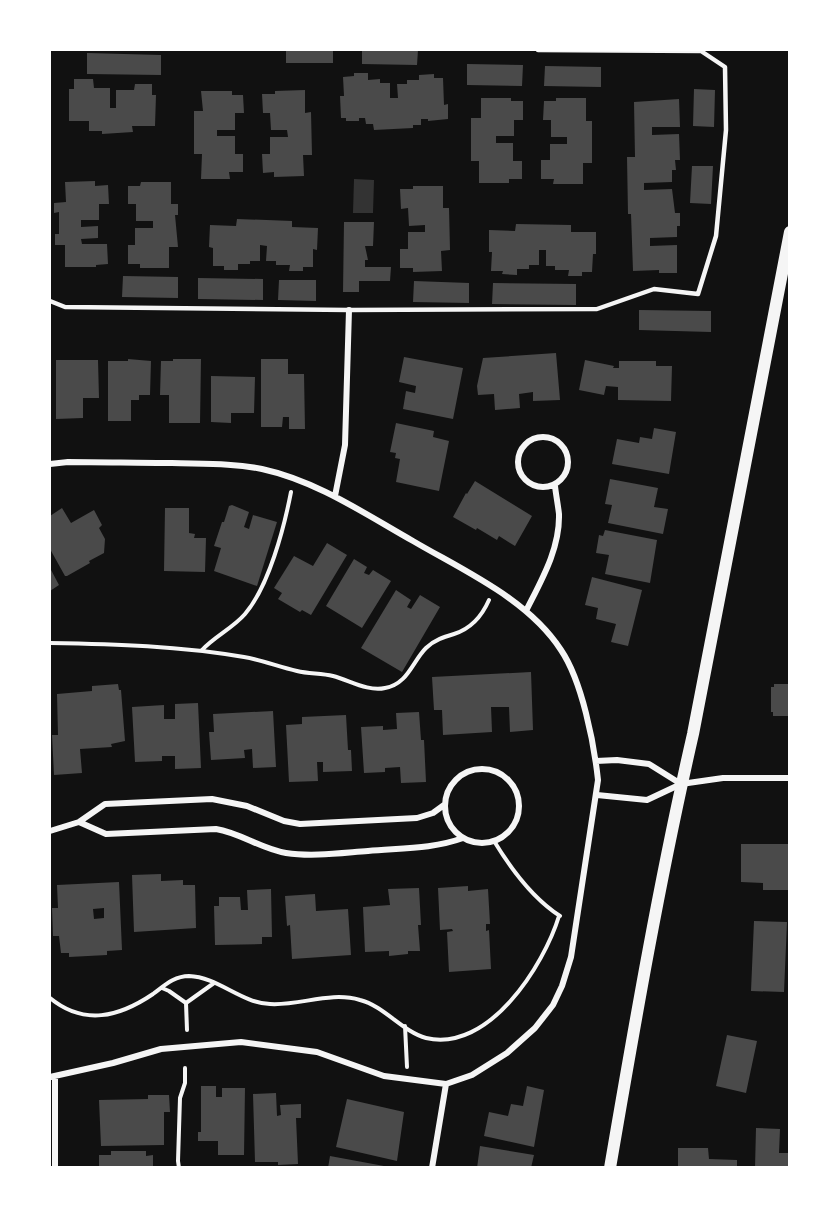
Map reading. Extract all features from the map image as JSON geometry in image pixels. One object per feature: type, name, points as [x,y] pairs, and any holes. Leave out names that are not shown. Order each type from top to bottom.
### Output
[{"type":"main road","points":[[610,1167],[649,943],[699,701],[789,232]]},
{"type":"street","points":[[335,496],[345,445],[349,310]]},
{"type":"street","points":[[545,437],[554,439],[563,446],[569,463],[562,480],[555,486],[541,488],[524,480],[518,470],[517,462],[520,451],[527,442],[545,437]]},
{"type":"street","points":[[50,464],[68,462],[222,464],[262,469],[294,477],[335,496],[494,589],[526,611],[550,634],[563,652],[573,675],[596,760],[598,780],[567,970],[546,1016],[520,1042],[491,1065],[472,1075],[446,1084],[384,1076],[317,1052],[241,1042],[161,1049],[52,1077],[55,1167]]},
{"type":"street","points":[[526,611],[546,572],[554,546],[559,513],[555,486]]},
{"type":"street","points":[[596,760],[649,764],[681,784]]},
{"type":"street","points":[[483,768],[497,771],[509,780],[517,793],[519,808],[516,822],[508,833],[494,841],[478,843],[464,838],[453,830],[446,819],[444,805],[448,790],[456,778],[469,771],[483,768]]},
{"type":"street","points":[[597,795],[647,800],[681,784],[723,778],[789,777]]},
{"type":"street","points":[[50,831],[79,822],[105,804],[117,803],[212,799],[247,806],[284,821],[300,824],[417,818],[433,813],[444,805]]},
{"type":"street","points":[[79,822],[106,834],[216,829],[230,831],[266,848],[286,853],[326,854],[443,845],[464,838]]},
{"type":"street","points":[[432,1167],[446,1084]]},
{"type":"lane","points":[[50,301],[66,307],[349,310],[597,309],[654,289],[698,294],[716,236],[726,130],[725,67],[701,51],[538,50]]},
{"type":"path","points":[[202,651],[238,621],[257,598],[282,531],[294,477]]},
{"type":"path","points":[[50,643],[157,645],[202,651],[252,658],[300,672],[334,676],[369,687],[385,688],[405,678],[428,645],[470,625],[485,609],[494,589]]},
{"type":"path","points":[[494,841],[516,874],[537,897],[559,916],[577,918]]},
{"type":"path","points":[[50,998],[72,1011],[105,1015],[130,1008],[173,980],[186,976],[204,979],[247,999],[270,1005],[338,997],[361,1000],[376,1006],[426,1038],[447,1039],[471,1031],[504,1009],[522,989],[553,934],[559,916]]},
{"type":"path","points":[[186,1004],[214,983]]},
{"type":"path","points":[[161,988],[186,1004]]},
{"type":"path","points":[[186,1004],[187,1030]]},
{"type":"path","points":[[405,1025],[407,1078]]},
{"type":"path","points":[[179,1167],[180,1098],[186,1078],[185,1068]]},
{"type":"shaded area","points":[[354,179],[374,180],[373,213],[353,213]]},
{"type":"building","points":[[286,50],[333,50],[333,63],[286,63]]},
{"type":"building","points":[[362,50],[418,50],[417,65],[362,64]]},
{"type":"building","points":[[87,53],[161,55],[161,75],[87,74]]},
{"type":"building","points":[[467,64],[523,65],[522,86],[467,85]]},
{"type":"building","points":[[545,66],[601,67],[601,87],[544,86]]},
{"type":"building","points":[[354,73],[368,73],[368,80],[380,79],[380,83],[390,83],[390,98],[398,98],[397,84],[407,84],[407,80],[419,80],[419,75],[434,74],[434,78],[443,78],[444,105],[448,104],[448,119],[428,121],[428,119],[421,119],[421,125],[413,125],[413,128],[374,130],[373,124],[366,124],[365,118],[359,118],[359,121],[346,121],[346,118],[341,118],[340,96],[344,96],[343,77],[354,76]]},
{"type":"building","points":[[74,79],[93,79],[94,88],[110,88],[110,108],[116,108],[116,90],[134,90],[135,84],[152,84],[152,95],[156,95],[155,126],[132,126],[133,132],[102,134],[102,131],[89,131],[89,121],[69,121],[69,89],[74,89]]},
{"type":"building","points":[[694,89],[715,90],[714,127],[693,126]]},
{"type":"building","points":[[305,90],[305,113],[311,112],[312,155],[303,155],[304,176],[274,177],[274,172],[263,173],[262,154],[270,154],[270,137],[288,137],[287,130],[271,130],[270,113],[263,113],[262,94]]},
{"type":"building","points":[[201,91],[232,91],[232,95],[243,95],[244,113],[235,113],[235,130],[217,130],[217,136],[235,136],[235,154],[243,154],[243,172],[229,172],[230,179],[201,179],[202,154],[194,154],[194,111],[203,111]]},
{"type":"building","points":[[481,98],[511,98],[511,101],[523,101],[523,120],[514,120],[514,136],[496,136],[496,143],[513,143],[513,161],[522,161],[522,179],[509,179],[509,183],[479,183],[479,161],[471,161],[471,118],[481,118]]},
{"type":"building","points":[[556,98],[586,98],[586,121],[592,121],[592,163],[583,163],[583,184],[553,184],[554,179],[541,179],[541,160],[550,160],[550,144],[567,144],[567,137],[551,137],[551,120],[543,120],[544,101],[556,101]]},
{"type":"building","points":[[679,99],[680,127],[652,127],[652,135],[679,134],[680,160],[675,160],[676,170],[672,170],[672,182],[644,183],[644,190],[672,189],[675,213],[680,213],[677,237],[650,238],[650,246],[677,245],[677,273],[659,273],[659,270],[633,271],[631,214],[628,214],[627,157],[635,157],[634,102]]},
{"type":"building","points":[[692,166],[713,166],[711,204],[690,203]]},
{"type":"building","points":[[95,181],[95,186],[108,185],[109,204],[99,204],[99,220],[81,220],[81,227],[98,226],[98,238],[81,239],[82,244],[107,244],[108,264],[96,265],[96,267],[65,267],[65,245],[55,245],[55,234],[59,234],[59,212],[54,213],[54,203],[66,202],[65,182]]},
{"type":"building","points":[[141,182],[171,182],[171,204],[178,204],[178,215],[175,215],[178,247],[169,247],[169,268],[140,268],[140,264],[128,264],[128,245],[135,245],[135,228],[153,228],[153,221],[136,221],[136,204],[128,204],[128,186],[140,186]]},
{"type":"building","points":[[413,186],[443,186],[443,208],[449,208],[450,250],[441,251],[442,271],[413,272],[413,268],[400,268],[400,249],[408,249],[408,232],[425,232],[425,225],[409,226],[408,208],[401,209],[400,189],[413,189]]},
{"type":"building","points":[[237,219],[292,221],[292,227],[318,228],[317,250],[313,249],[313,267],[303,267],[303,271],[289,271],[290,265],[276,265],[276,261],[266,261],[267,246],[260,245],[260,261],[238,264],[238,270],[224,270],[224,266],[213,266],[213,248],[209,247],[210,225],[236,226]]},
{"type":"building","points":[[344,222],[374,222],[373,246],[365,246],[368,260],[365,260],[365,267],[391,267],[390,281],[359,281],[359,292],[343,292]]},
{"type":"building","points":[[516,224],[571,225],[571,232],[596,232],[596,254],[593,254],[592,272],[582,272],[582,276],[568,276],[569,270],[555,270],[555,266],[546,266],[546,250],[539,250],[539,265],[529,265],[529,269],[517,269],[517,275],[502,274],[503,271],[491,271],[492,252],[489,252],[489,230],[515,231]]},
{"type":"building","points":[[123,276],[178,277],[178,298],[122,297]]},
{"type":"building","points":[[198,278],[263,279],[263,300],[198,299]]},
{"type":"building","points":[[279,280],[316,280],[316,301],[278,300]]},
{"type":"building","points":[[414,281],[469,283],[469,303],[413,302]]},
{"type":"building","points":[[493,283],[576,284],[576,305],[492,304]]},
{"type":"building","points":[[639,310],[711,311],[711,332],[639,330]]},
{"type":"building","points":[[556,353],[560,400],[533,401],[533,392],[519,394],[520,408],[495,410],[494,394],[478,395],[477,386],[483,358]]},
{"type":"building","points":[[404,357],[463,368],[453,419],[403,409],[406,391],[415,393],[416,386],[399,382]]},
{"type":"building","points":[[128,359],[151,361],[150,395],[139,395],[139,400],[131,400],[131,421],[108,421],[108,361],[128,361]]},
{"type":"building","points":[[173,359],[201,359],[200,423],[169,423],[169,395],[160,395],[161,361],[173,361]]},
{"type":"building","points":[[261,359],[288,359],[288,374],[304,374],[305,429],[289,429],[289,417],[283,417],[282,427],[261,427]]},
{"type":"building","points":[[56,360],[98,360],[99,398],[83,398],[83,418],[56,419]]},
{"type":"building","points":[[585,360],[614,366],[613,368],[619,368],[619,361],[656,361],[656,366],[672,366],[671,401],[618,400],[618,387],[606,386],[604,395],[579,390]]},
{"type":"building","points":[[211,376],[255,377],[254,413],[231,413],[231,423],[211,422]]},
{"type":"building","points":[[396,423],[434,431],[433,437],[449,441],[439,491],[396,482],[400,459],[395,458],[396,453],[390,452]]},
{"type":"building","points":[[654,428],[676,432],[669,474],[612,464],[617,439],[639,443],[640,437],[652,439]]},
{"type":"building","points":[[610,479],[658,488],[654,507],[668,509],[663,534],[608,523],[612,505],[605,504]]},
{"type":"building","points":[[475,481],[532,516],[515,546],[499,536],[497,540],[453,517]]},
{"type":"building","points":[[232,505],[249,512],[244,527],[249,529],[253,515],[277,522],[257,586],[214,571],[221,548],[214,546],[229,506]]},
{"type":"building","points":[[62,508],[71,523],[94,510],[102,525],[99,528],[105,539],[104,553],[67,576],[50,549],[50,516]]},
{"type":"building","points":[[165,508],[189,508],[189,533],[195,534],[194,538],[206,538],[205,572],[164,571]]},
{"type":"building","points":[[605,530],[657,540],[650,583],[605,574],[609,555],[596,553],[599,535],[603,536]]},
{"type":"building","points":[[327,543],[347,555],[311,615],[302,610],[300,612],[278,599],[282,593],[274,588],[294,556],[313,566]]},
{"type":"building","points":[[354,559],[367,567],[364,573],[369,575],[373,570],[391,581],[362,628],[326,606]]},
{"type":"building","points":[[50,568],[59,585],[50,591]]},
{"type":"building","points":[[592,577],[642,590],[628,646],[611,642],[616,624],[596,619],[598,608],[585,605]]},
{"type":"building","points":[[396,590],[411,600],[407,607],[411,609],[420,595],[440,607],[402,672],[361,648]]},
{"type":"building","points":[[531,672],[533,730],[510,732],[509,707],[491,707],[492,732],[443,735],[442,710],[434,710],[432,677]]},
{"type":"building","points":[[118,684],[121,690],[125,741],[111,744],[112,747],[80,749],[82,773],[54,775],[52,735],[58,735],[57,694],[92,691],[92,686]]},
{"type":"building","points":[[774,684],[790,684],[790,716],[773,716],[771,712],[771,687],[774,687]]},
{"type":"building","points":[[198,703],[201,768],[175,769],[175,756],[162,756],[162,761],[135,762],[132,707],[164,705],[164,719],[175,719],[175,704]]},
{"type":"building","points":[[273,711],[276,767],[253,768],[252,749],[244,750],[245,758],[211,760],[209,732],[214,732],[213,714]]},
{"type":"building","points":[[419,712],[421,740],[424,740],[426,782],[401,783],[400,767],[385,768],[385,772],[364,773],[361,727],[383,726],[383,730],[397,729],[396,713]]},
{"type":"building","points":[[346,715],[352,771],[323,772],[323,762],[317,762],[318,781],[289,782],[286,725],[302,724],[302,717]]},
{"type":"building","points":[[741,844],[790,844],[790,890],[763,890],[763,883],[741,882]]},
{"type":"building","points":[[161,874],[161,881],[183,880],[183,885],[195,885],[196,928],[134,932],[132,875]]},
{"type":"building","points":[[119,882],[122,950],[107,951],[107,955],[69,957],[69,953],[61,953],[59,936],[53,936],[52,908],[58,908],[57,885]],"holes":[[[104,908],[104,918],[94,919],[93,909]]]},
{"type":"building","points":[[468,886],[468,891],[488,889],[490,924],[486,924],[486,931],[489,930],[491,969],[449,972],[447,932],[453,931],[452,929],[440,930],[438,888]]},
{"type":"building","points":[[419,888],[420,951],[408,951],[408,954],[389,956],[389,951],[365,952],[363,907],[390,905],[388,889]]},
{"type":"building","points":[[271,889],[272,937],[262,937],[262,944],[215,945],[214,906],[219,906],[219,897],[240,897],[241,910],[248,910],[247,890]]},
{"type":"building","points":[[315,894],[316,911],[348,909],[351,955],[292,959],[285,896]]},
{"type":"building","points":[[754,921],[787,922],[784,992],[751,991]]},
{"type":"building","points":[[727,1035],[757,1041],[746,1093],[716,1086]]},
{"type":"building","points":[[201,1086],[216,1086],[216,1097],[222,1097],[222,1088],[245,1088],[244,1155],[218,1155],[218,1141],[198,1141],[198,1132],[201,1132]]},
{"type":"building","points":[[527,1086],[544,1090],[534,1147],[484,1136],[489,1112],[508,1116],[511,1104],[523,1106]]},
{"type":"building","points":[[276,1093],[277,1116],[281,1115],[280,1105],[301,1104],[301,1118],[296,1118],[298,1164],[278,1165],[278,1162],[255,1162],[253,1094]]},
{"type":"building","points":[[148,1095],[169,1095],[170,1112],[164,1112],[164,1145],[101,1146],[99,1100],[148,1099]]},
{"type":"building","points":[[347,1099],[404,1112],[397,1161],[336,1147]]},
{"type":"building","points":[[756,1128],[780,1129],[779,1153],[790,1153],[790,1168],[755,1168]]},
{"type":"building","points":[[480,1146],[534,1155],[531,1168],[477,1168]]},
{"type":"building","points":[[678,1148],[708,1148],[709,1159],[737,1160],[737,1168],[678,1168]]},
{"type":"building","points":[[111,1151],[146,1151],[146,1156],[153,1155],[153,1168],[99,1168],[99,1155],[111,1155]]},
{"type":"building","points":[[330,1156],[384,1166],[384,1168],[328,1168]]}]
